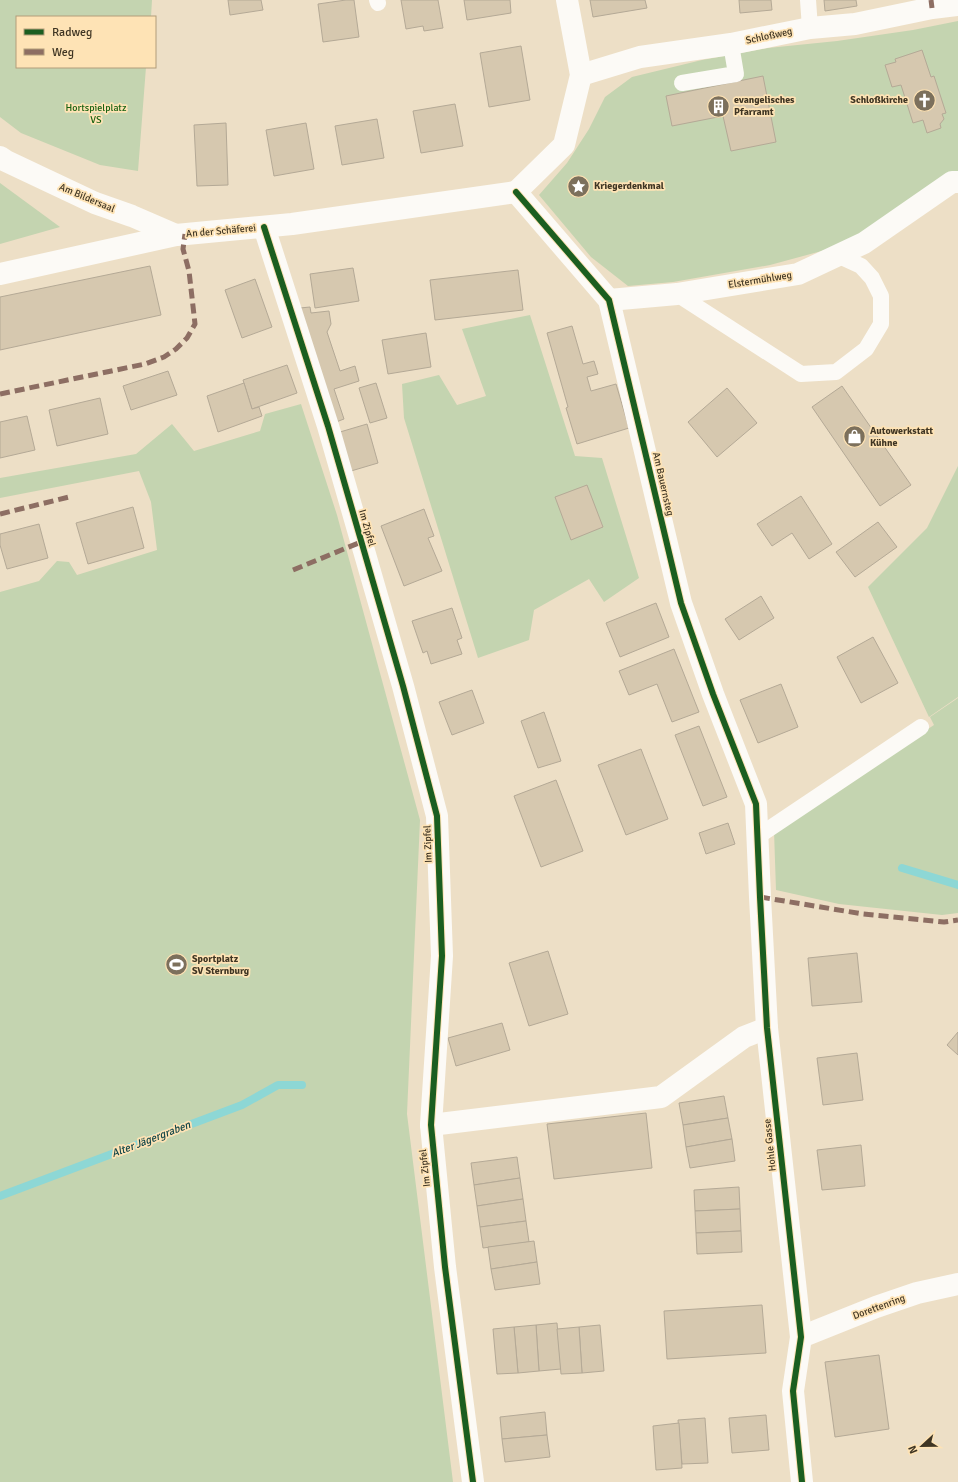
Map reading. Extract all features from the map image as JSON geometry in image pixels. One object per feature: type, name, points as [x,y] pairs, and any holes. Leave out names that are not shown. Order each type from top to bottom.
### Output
[{"type":"street","points":[[516,192],[564,145],[581,74],[568,0]]},
{"type":"street","name":"Schloßweg","points":[[581,74],[640,57],[731,44],[810,28],[856,24],[932,8],[958,5]]},
{"type":"street","name":"Am Bildersaal","points":[[0,157],[95,203],[132,216],[176,235]]},
{"type":"street","name":"Elstermühlweg","points":[[609,300],[677,294],[798,274],[864,243],[952,182],[958,182]]},
{"type":"street","name":"An der Schäferei","points":[[0,274],[176,235],[264,227],[516,192]]},
{"type":"street","name":"Am Bauernsteg","points":[[516,192],[609,300],[682,603],[713,694],[756,804]]},
{"type":"street","name":"Im Zipfel","points":[[264,227],[328,426],[403,686],[437,816],[442,956],[431,1125],[445,1267],[473,1482]]},
{"type":"street","name":"Hohle Gasse","points":[[756,804],[767,1028],[802,1337],[793,1391],[802,1482]]},
{"type":"street","points":[[431,1125],[660,1097],[744,1037],[767,1028]]},
{"type":"street","name":"Dorettenring","points":[[802,1337],[876,1307],[917,1294],[958,1284]]},
{"type":"lane","points":[[808,0],[810,28]]},
{"type":"lane","points":[[682,83],[736,74],[731,44]]},
{"type":"lane","points":[[677,294],[801,374],[836,372],[866,349],[881,324],[881,296],[872,278],[861,266],[837,255]]},
{"type":"lane","points":[[757,837],[922,727]]},
{"type":"green space","name":"Hortspielplatz VS","points":[[0,0],[152,0],[151,16],[16,16],[16,68],[146,68],[138,171],[100,165],[21,133],[0,117]]},
{"type":"green space","points":[[958,21],[958,172],[840,246],[770,265],[673,282],[628,286],[591,257],[539,195],[567,163],[589,129],[605,97],[632,77],[702,60],[768,48],[837,41],[913,30]]},
{"type":"green space","points":[[0,183],[60,227],[0,244]]},
{"type":"green space","points":[[530,315],[575,456],[602,458],[639,578],[604,602],[589,579],[534,610],[529,640],[478,658],[404,418],[402,384],[439,375],[457,405],[486,396],[462,329]]},
{"type":"green space","points":[[301,404],[337,515],[420,820],[407,1114],[453,1482],[0,1482],[0,592],[39,581],[57,561],[69,562],[77,575],[157,550],[151,502],[139,471],[0,498],[0,478],[136,454],[172,424],[194,451],[260,431],[265,414]]},
{"type":"green space","points":[[958,466],[958,697],[929,717],[868,587],[927,528]]},
{"type":"green space","points":[[958,698],[958,913],[942,915],[839,904],[776,890],[774,831],[934,725],[930,717]]},
{"type":"building","points":[[228,0],[261,0],[263,10],[230,15]]},
{"type":"building","points":[[354,0],[359,37],[323,42],[318,4]]},
{"type":"building","points":[[401,0],[438,0],[443,28],[424,31],[423,26],[406,29]]},
{"type":"building","points":[[464,0],[510,0],[511,13],[467,20]]},
{"type":"building","points":[[590,0],[645,0],[647,8],[593,17]]},
{"type":"building","points":[[739,0],[771,0],[772,10],[740,13]]},
{"type":"building","points":[[824,0],[856,0],[857,6],[825,11]]},
{"type":"building","points":[[521,46],[530,100],[489,107],[480,53]]},
{"type":"building","name":"Schloßkirche","points":[[922,50],[931,77],[934,76],[946,113],[942,114],[944,119],[940,124],[941,128],[927,133],[923,120],[913,123],[901,85],[892,87],[885,65],[896,62],[895,59]]},
{"type":"building","name":"evangelisches Pfarramt","points":[[763,76],[776,142],[731,151],[723,116],[672,126],[666,96]]},
{"type":"building","points":[[455,104],[463,146],[421,153],[413,111]]},
{"type":"building","points":[[377,119],[384,158],[342,165],[335,126]]},
{"type":"building","points":[[226,123],[228,185],[197,186],[194,125]]},
{"type":"building","points":[[306,123],[314,169],[274,176],[266,130]]},
{"type":"building","points":[[150,266],[161,315],[0,350],[0,297]]},
{"type":"building","points":[[353,268],[359,301],[315,308],[310,274]]},
{"type":"building","points":[[518,270],[523,310],[435,320],[430,280]]},
{"type":"building","points":[[255,279],[272,327],[242,338],[225,290]]},
{"type":"building","points":[[310,307],[311,313],[329,311],[331,324],[327,332],[340,371],[355,366],[359,381],[334,389],[344,419],[336,422],[300,308]]},
{"type":"building","points":[[572,326],[583,364],[594,361],[598,374],[587,377],[591,391],[616,384],[629,428],[577,444],[566,408],[568,407],[547,333]]},
{"type":"building","points":[[426,333],[431,367],[388,374],[382,340]]},
{"type":"building","points":[[287,365],[297,393],[252,409],[243,380]]},
{"type":"building","points":[[168,371],[177,395],[131,410],[123,386]]},
{"type":"building","points":[[244,383],[252,409],[259,407],[262,416],[218,432],[207,396]]},
{"type":"building","points":[[376,383],[387,418],[370,423],[359,388]]},
{"type":"building","points":[[842,386],[911,485],[880,506],[812,407]]},
{"type":"building","points":[[727,388],[757,423],[717,457],[688,422]]},
{"type":"building","points":[[100,398],[108,434],[57,446],[49,410]]},
{"type":"building","points":[[27,416],[35,450],[0,458],[0,422]]},
{"type":"building","points":[[367,424],[378,463],[351,471],[340,432]]},
{"type":"building","points":[[587,485],[603,527],[571,540],[555,497]]},
{"type":"building","points":[[801,496],[832,544],[809,559],[792,533],[772,546],[757,524]]},
{"type":"building","points":[[133,507],[144,548],[88,564],[76,523]]},
{"type":"building","points":[[424,509],[434,536],[428,538],[442,571],[404,586],[381,526]]},
{"type":"building","points":[[878,522],[897,547],[855,577],[836,552]]},
{"type":"building","points":[[39,524],[48,558],[7,569],[0,545],[0,534]]},
{"type":"building","points":[[761,596],[774,618],[739,640],[725,619]]},
{"type":"building","points":[[656,603],[669,637],[620,657],[606,623]]},
{"type":"building","points":[[452,608],[462,638],[457,640],[462,654],[431,664],[427,651],[423,653],[412,621]]},
{"type":"building","points":[[873,637],[898,683],[861,703],[837,657]]},
{"type":"building","points":[[674,649],[699,712],[672,722],[657,684],[629,695],[619,671]]},
{"type":"building","points":[[781,684],[798,727],[758,743],[740,700]]},
{"type":"building","points":[[472,690],[484,723],[452,735],[439,702]]},
{"type":"building","points":[[544,712],[561,761],[538,768],[521,721]]},
{"type":"building","points":[[699,726],[727,797],[703,806],[675,735]]},
{"type":"building","points":[[641,749],[668,819],[626,835],[598,765]]},
{"type":"building","points":[[556,780],[583,851],[541,867],[514,796]]},
{"type":"building","points":[[728,823],[735,844],[706,854],[699,833]]},
{"type":"building","points":[[548,951],[568,1014],[529,1026],[509,963]]},
{"type":"building","points":[[857,953],[862,1002],[812,1006],[808,958]]},
{"type":"building","points":[[502,1023],[510,1050],[456,1066],[448,1038]]},
{"type":"building","points":[[958,1032],[958,1055],[947,1045]]},
{"type":"building","points":[[857,1053],[863,1100],[823,1105],[817,1058]]},
{"type":"building","points":[[724,1096],[728,1118],[683,1125],[679,1103]]},
{"type":"building","points":[[646,1113],[652,1168],[554,1179],[547,1124]]},
{"type":"building","points":[[728,1118],[732,1139],[686,1147],[683,1125]]},
{"type":"building","points":[[732,1139],[735,1161],[690,1168],[686,1147]]},
{"type":"building","points":[[861,1145],[865,1186],[822,1190],[817,1150]]},
{"type":"building","points":[[517,1157],[520,1178],[474,1185],[471,1163]]},
{"type":"building","points":[[520,1178],[523,1199],[477,1206],[474,1185]]},
{"type":"building","points":[[739,1187],[740,1209],[695,1211],[694,1190]]},
{"type":"building","points":[[523,1199],[526,1221],[480,1227],[477,1206]]},
{"type":"building","points":[[740,1209],[741,1231],[696,1233],[695,1211]]},
{"type":"building","points":[[526,1221],[529,1242],[483,1248],[480,1227]]},
{"type":"building","points":[[741,1231],[742,1252],[697,1254],[696,1233]]},
{"type":"building","points":[[534,1241],[537,1262],[491,1269],[488,1247]]},
{"type":"building","points":[[537,1262],[540,1284],[495,1290],[491,1269]]},
{"type":"building","points":[[762,1305],[766,1353],[667,1359],[664,1311]]},
{"type":"building","points":[[557,1323],[561,1369],[539,1371],[536,1325]]},
{"type":"building","points":[[536,1325],[539,1371],[518,1373],[514,1327]]},
{"type":"building","points":[[600,1325],[604,1371],[582,1373],[579,1327]]},
{"type":"building","points":[[514,1327],[518,1373],[497,1374],[493,1329]]},
{"type":"building","points":[[579,1327],[582,1373],[561,1374],[557,1329]]},
{"type":"building","points":[[879,1355],[889,1429],[835,1437],[825,1362]]},
{"type":"building","points":[[545,1412],[547,1435],[502,1439],[500,1417]]},
{"type":"building","points":[[766,1415],[769,1450],[732,1453],[729,1418]]},
{"type":"building","points":[[705,1418],[708,1463],[682,1464],[678,1420]]},
{"type":"building","points":[[679,1423],[682,1468],[656,1470],[653,1426]]},
{"type":"building","points":[[547,1435],[550,1457],[505,1462],[502,1439]]},
{"type":"waterway","name":"Alter Jägergraben","points":[[902,868],[958,885]]},
{"type":"waterway","name":"Alter Jägergraben","points":[[0,1196],[242,1105],[278,1085],[302,1085]]},
{"type":"marked path","points":[[931,0],[932,8]]},
{"type":"marked path","points":[[0,394],[145,364],[164,357],[176,349],[187,338],[195,324],[189,271],[183,249],[185,234]]},
{"type":"marked path","points":[[0,514],[69,497]]},
{"type":"marked path","points":[[293,570],[361,542]]},
{"type":"marked path","points":[[760,897],[863,914],[944,922],[958,920]]},
{"type":"cycle path","points":[[516,192],[609,300],[681,603],[713,694],[756,804],[767,1028],[801,1337],[793,1391],[802,1482]]},
{"type":"cycle path","points":[[264,227],[328,426],[403,686],[437,816],[442,956],[431,1125],[445,1267],[473,1482]]},
{"type":"place","name":"Schloßkirche","points":[[924,100]]},
{"type":"place","name":"evangelisches Pfarramt","points":[[718,106]]},
{"type":"place","name":"Kriegerdenkmal","points":[[578,186]]},
{"type":"place","name":"Autowerkstatt Kühne","points":[[855,437]]},
{"type":"place","name":"Sportplatz SV Sternburg","points":[[177,965]]}]
